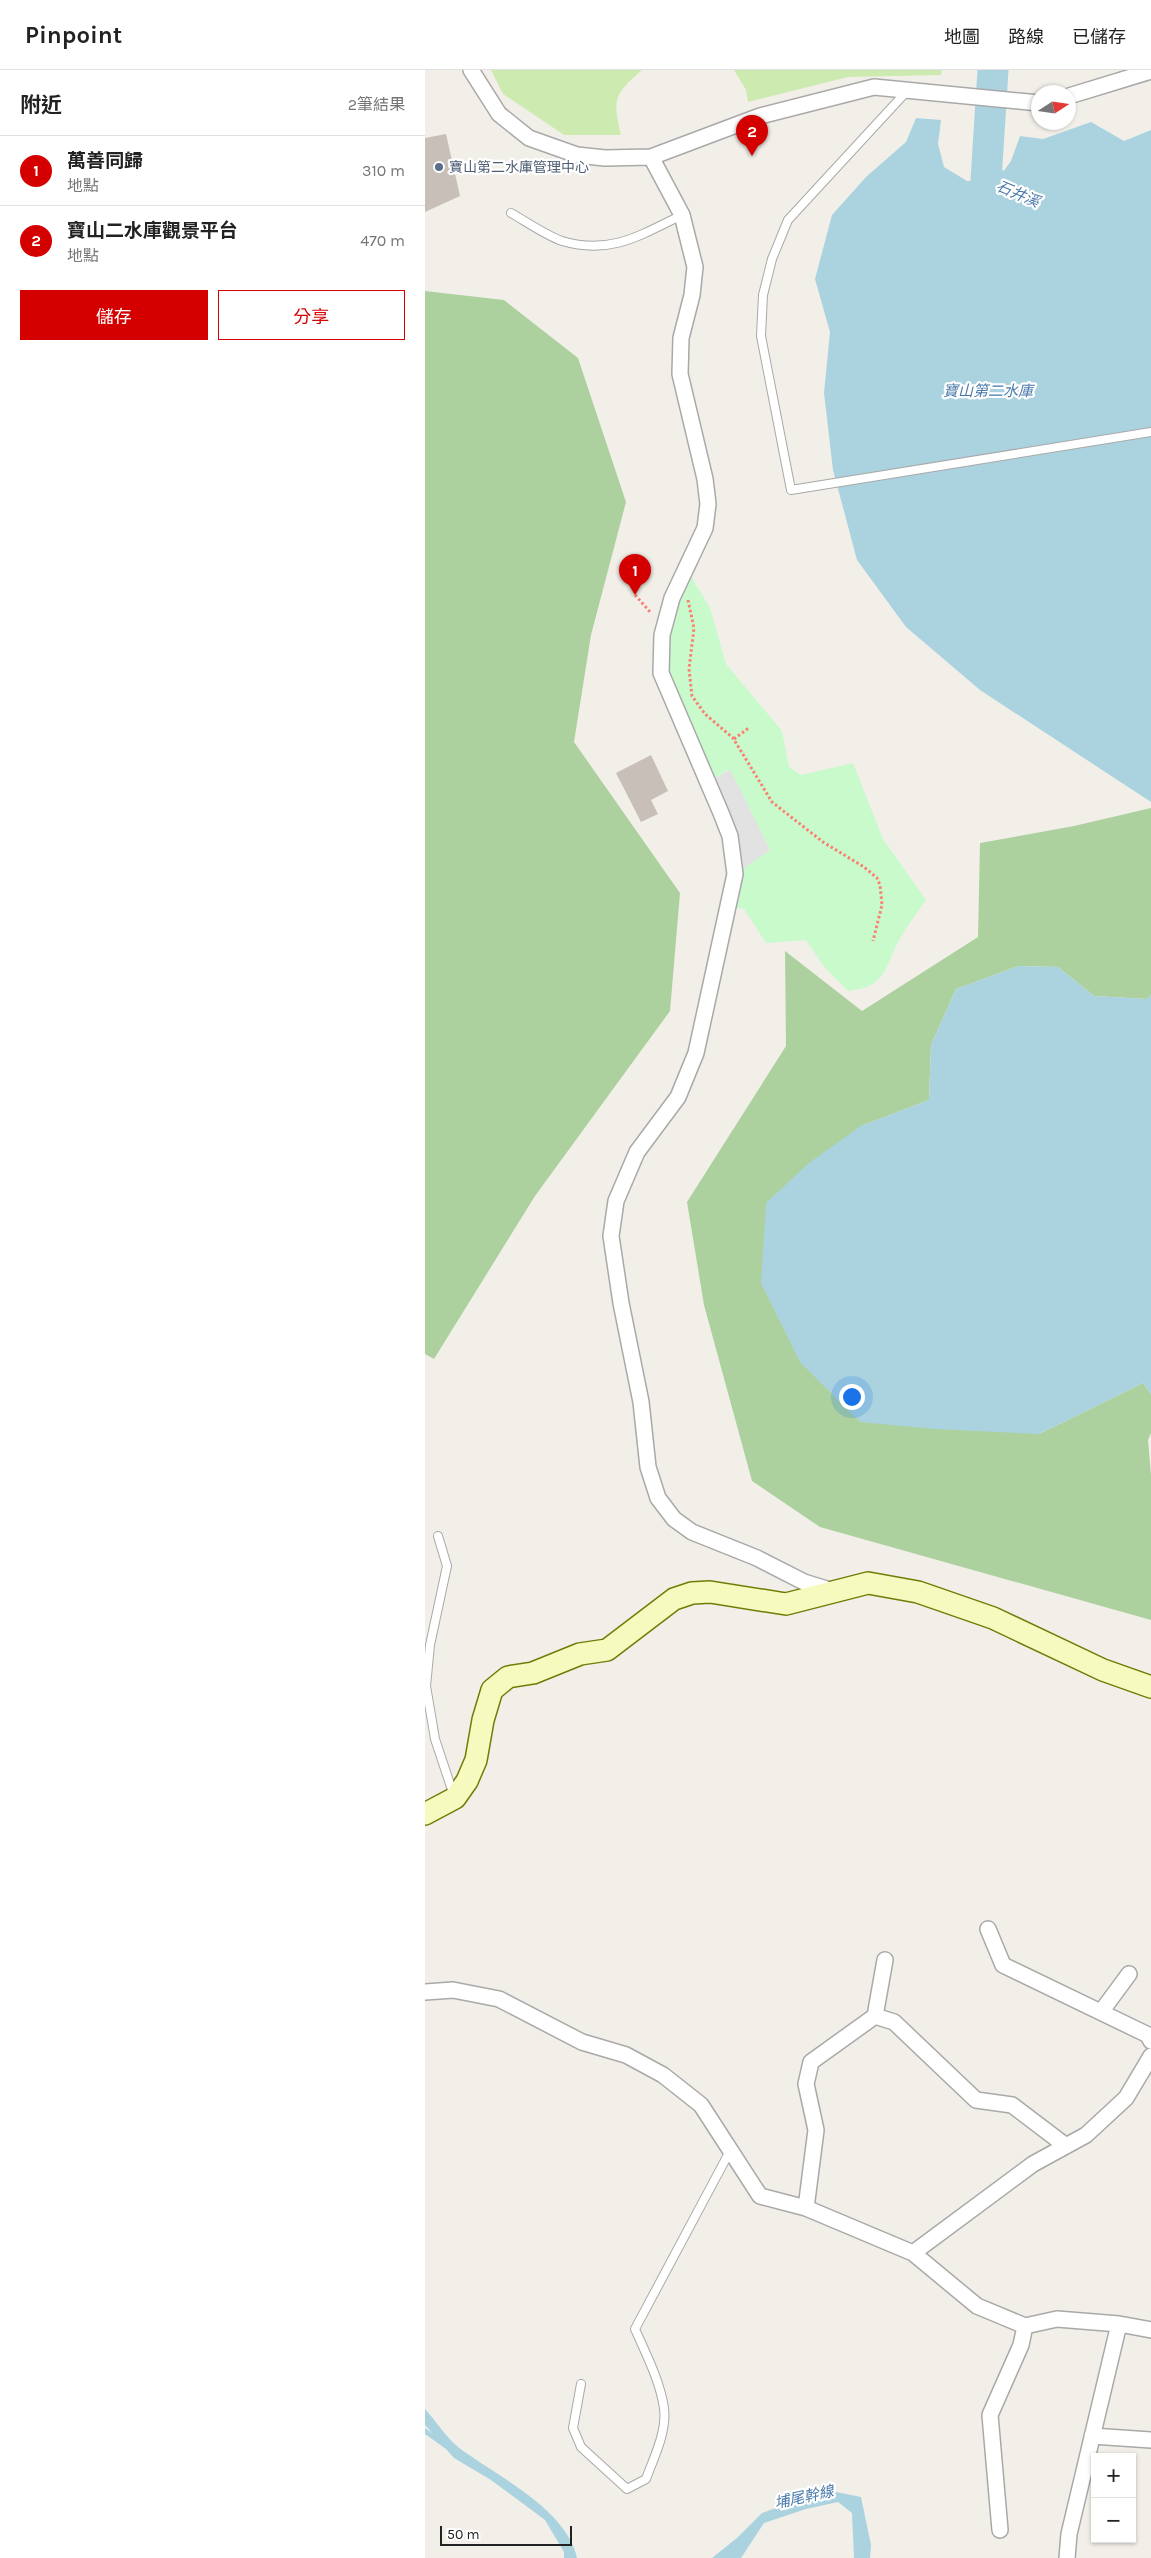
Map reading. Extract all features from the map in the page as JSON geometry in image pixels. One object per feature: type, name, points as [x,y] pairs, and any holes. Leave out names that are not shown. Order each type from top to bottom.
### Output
[{"type":"street","points":[[471,70],[499,114],[529,138],[577,155],[605,158],[651,157],[760,116],[874,88],[1031,102]]},
{"type":"street","points":[[1076,94],[1151,71]]},
{"type":"street","points":[[651,157],[682,215],[695,267],[692,295],[681,338],[680,374],[705,479],[708,504],[705,528],[672,598],[664,627],[661,674],[730,836],[735,874],[696,1053],[678,1097],[637,1152],[616,1201],[611,1236],[621,1304],[641,1402],[648,1467],[657,1498],[674,1519],[693,1532],[757,1558],[805,1582],[833,1591]]},
{"type":"street","points":[[425,1814],[455,1798],[467,1781],[476,1760],[483,1720],[492,1690],[508,1677],[533,1673],[580,1654],[607,1650],[674,1599],[692,1593],[710,1592],[786,1604],[868,1583],[918,1592],[993,1618],[1103,1670],[1151,1687]]},
{"type":"street","points":[[988,1929],[1003,1965],[1148,2035],[1151,2041]]},
{"type":"street","points":[[806,2208],[816,2130],[806,2084],[811,2062],[875,2016],[885,1960]]},
{"type":"street","points":[[1101,2012],[1129,1974]]},
{"type":"street","points":[[425,1992],[453,1990],[499,1999],[582,2042],[633,2059],[663,2075],[701,2105],[760,2196],[806,2208],[913,2253],[977,2306],[1025,2326],[1057,2320],[1119,2324],[1151,2330]]},
{"type":"street","points":[[875,2016],[894,2022],[976,2100],[1012,2106],[1065,2146]]},
{"type":"street","points":[[913,2253],[1033,2164],[1086,2135],[1126,2098],[1151,2056]]},
{"type":"street","points":[[1067,2558],[1069,2534],[1119,2324]]},
{"type":"street","points":[[1000,2530],[990,2415],[1021,2345],[1025,2326]]},
{"type":"street","points":[[1092,2436],[1151,2440]]},
{"type":"lane","points":[[908,90],[789,220],[772,259],[763,295],[761,336],[791,490],[1151,432]]},
{"type":"lane","points":[[511,213],[560,240],[598,247],[632,240],[682,215]]},
{"type":"lane","points":[[439,1536],[447,1566],[430,1645],[426,1686],[435,1739],[455,1798]]},
{"type":"lane","points":[[581,2384],[573,2428],[581,2447],[627,2489],[646,2479],[660,2440],[664,2409],[652,2366],[635,2329],[730,2151]]},
{"type":"path","points":[[680,581],[693,614],[694,628],[689,669],[692,696],[705,714],[734,739],[772,802],[823,842],[864,867],[877,878],[880,885],[882,906],[873,941]]},
{"type":"path","points":[[635,595],[664,627]]},
{"type":"path","points":[[734,739],[751,727]]},
{"type":"green space","points":[[491,70],[642,70],[626,85],[618,98],[617,113],[621,135],[564,135],[503,94]]},
{"type":"green space","points":[[734,70],[942,70],[941,75],[848,77],[748,102],[746,90]]},
{"type":"green space","points":[[425,291],[504,300],[578,358],[626,502],[591,635],[574,742],[680,893],[670,1011],[535,1196],[434,1359],[425,1354]]},
{"type":"green space","points":[[686,568],[710,608],[726,664],[782,731],[789,767],[801,775],[853,763],[883,839],[926,900],[902,935],[884,973],[871,985],[848,991],[825,968],[806,940],[766,943],[744,909],[728,906],[735,874],[770,850],[729,769],[708,783],[661,673],[662,635]]},
{"type":"green space","points":[[1151,808],[1151,995],[1147,999],[1094,996],[1058,967],[1019,966],[956,989],[931,1045],[929,1100],[861,1126],[1039,1434],[1143,1383],[1151,1394],[1151,1433],[1148,1440],[1151,1475],[1151,1620],[820,1527],[752,1481],[704,1305],[687,1202],[786,1046],[785,951],[862,1011],[978,937],[980,843],[1074,826]]},
{"type":"shaded area","points":[[730,769],[770,850],[735,874],[708,783]]},
{"type":"water","name":"寶山第二水庫","points":[[916,118],[941,120],[938,144],[944,167],[967,181],[997,180],[1011,161],[1020,136],[1043,139],[1068,130],[1076,130],[1076,127],[1091,122],[1124,141],[1151,130],[1151,802],[980,690],[906,627],[857,560],[833,470],[824,393],[830,332],[815,279],[832,215],[866,177],[906,142]]},
{"type":"water","points":[[1019,966],[1058,967],[1094,996],[1147,999],[1151,995],[1151,1394],[1143,1383],[1039,1434],[935,1429],[860,1422],[800,1362],[761,1283],[766,1203],[809,1163],[861,1126],[929,1100],[931,1045],[956,989]]},
{"type":"water","points":[[425,2409],[449,2439],[458,2447],[528,2495],[545,2509],[570,2540],[577,2558],[564,2558],[564,2552],[545,2520],[491,2480],[454,2458],[425,2425]]},
{"type":"water","points":[[834,2487],[836,2492],[861,2497],[871,2545],[870,2558],[854,2558],[852,2513],[838,2502],[806,2509],[764,2523],[741,2558],[712,2558],[737,2538],[762,2513]]},
{"type":"building","name":"寶山第二水庫管理中心","points":[[446,134],[460,196],[425,212],[425,138]]},
{"type":"building","points":[[651,755],[668,791],[651,800],[658,814],[641,822],[616,773]]},
{"type":"waterway","name":"石井溪","points":[[993,70],[986,180],[1026,197]]},
{"type":"waterway","name":"埔尾幹線","points":[[425,2431],[446,2446]]},
{"type":"place","name":"寶山二水庫觀景平台","points":[[752,156]]},
{"type":"place","name":"寶山第二水庫管理中心","points":[[439,167]]},
{"type":"place","name":"萬善同歸","points":[[635,595]]}]
